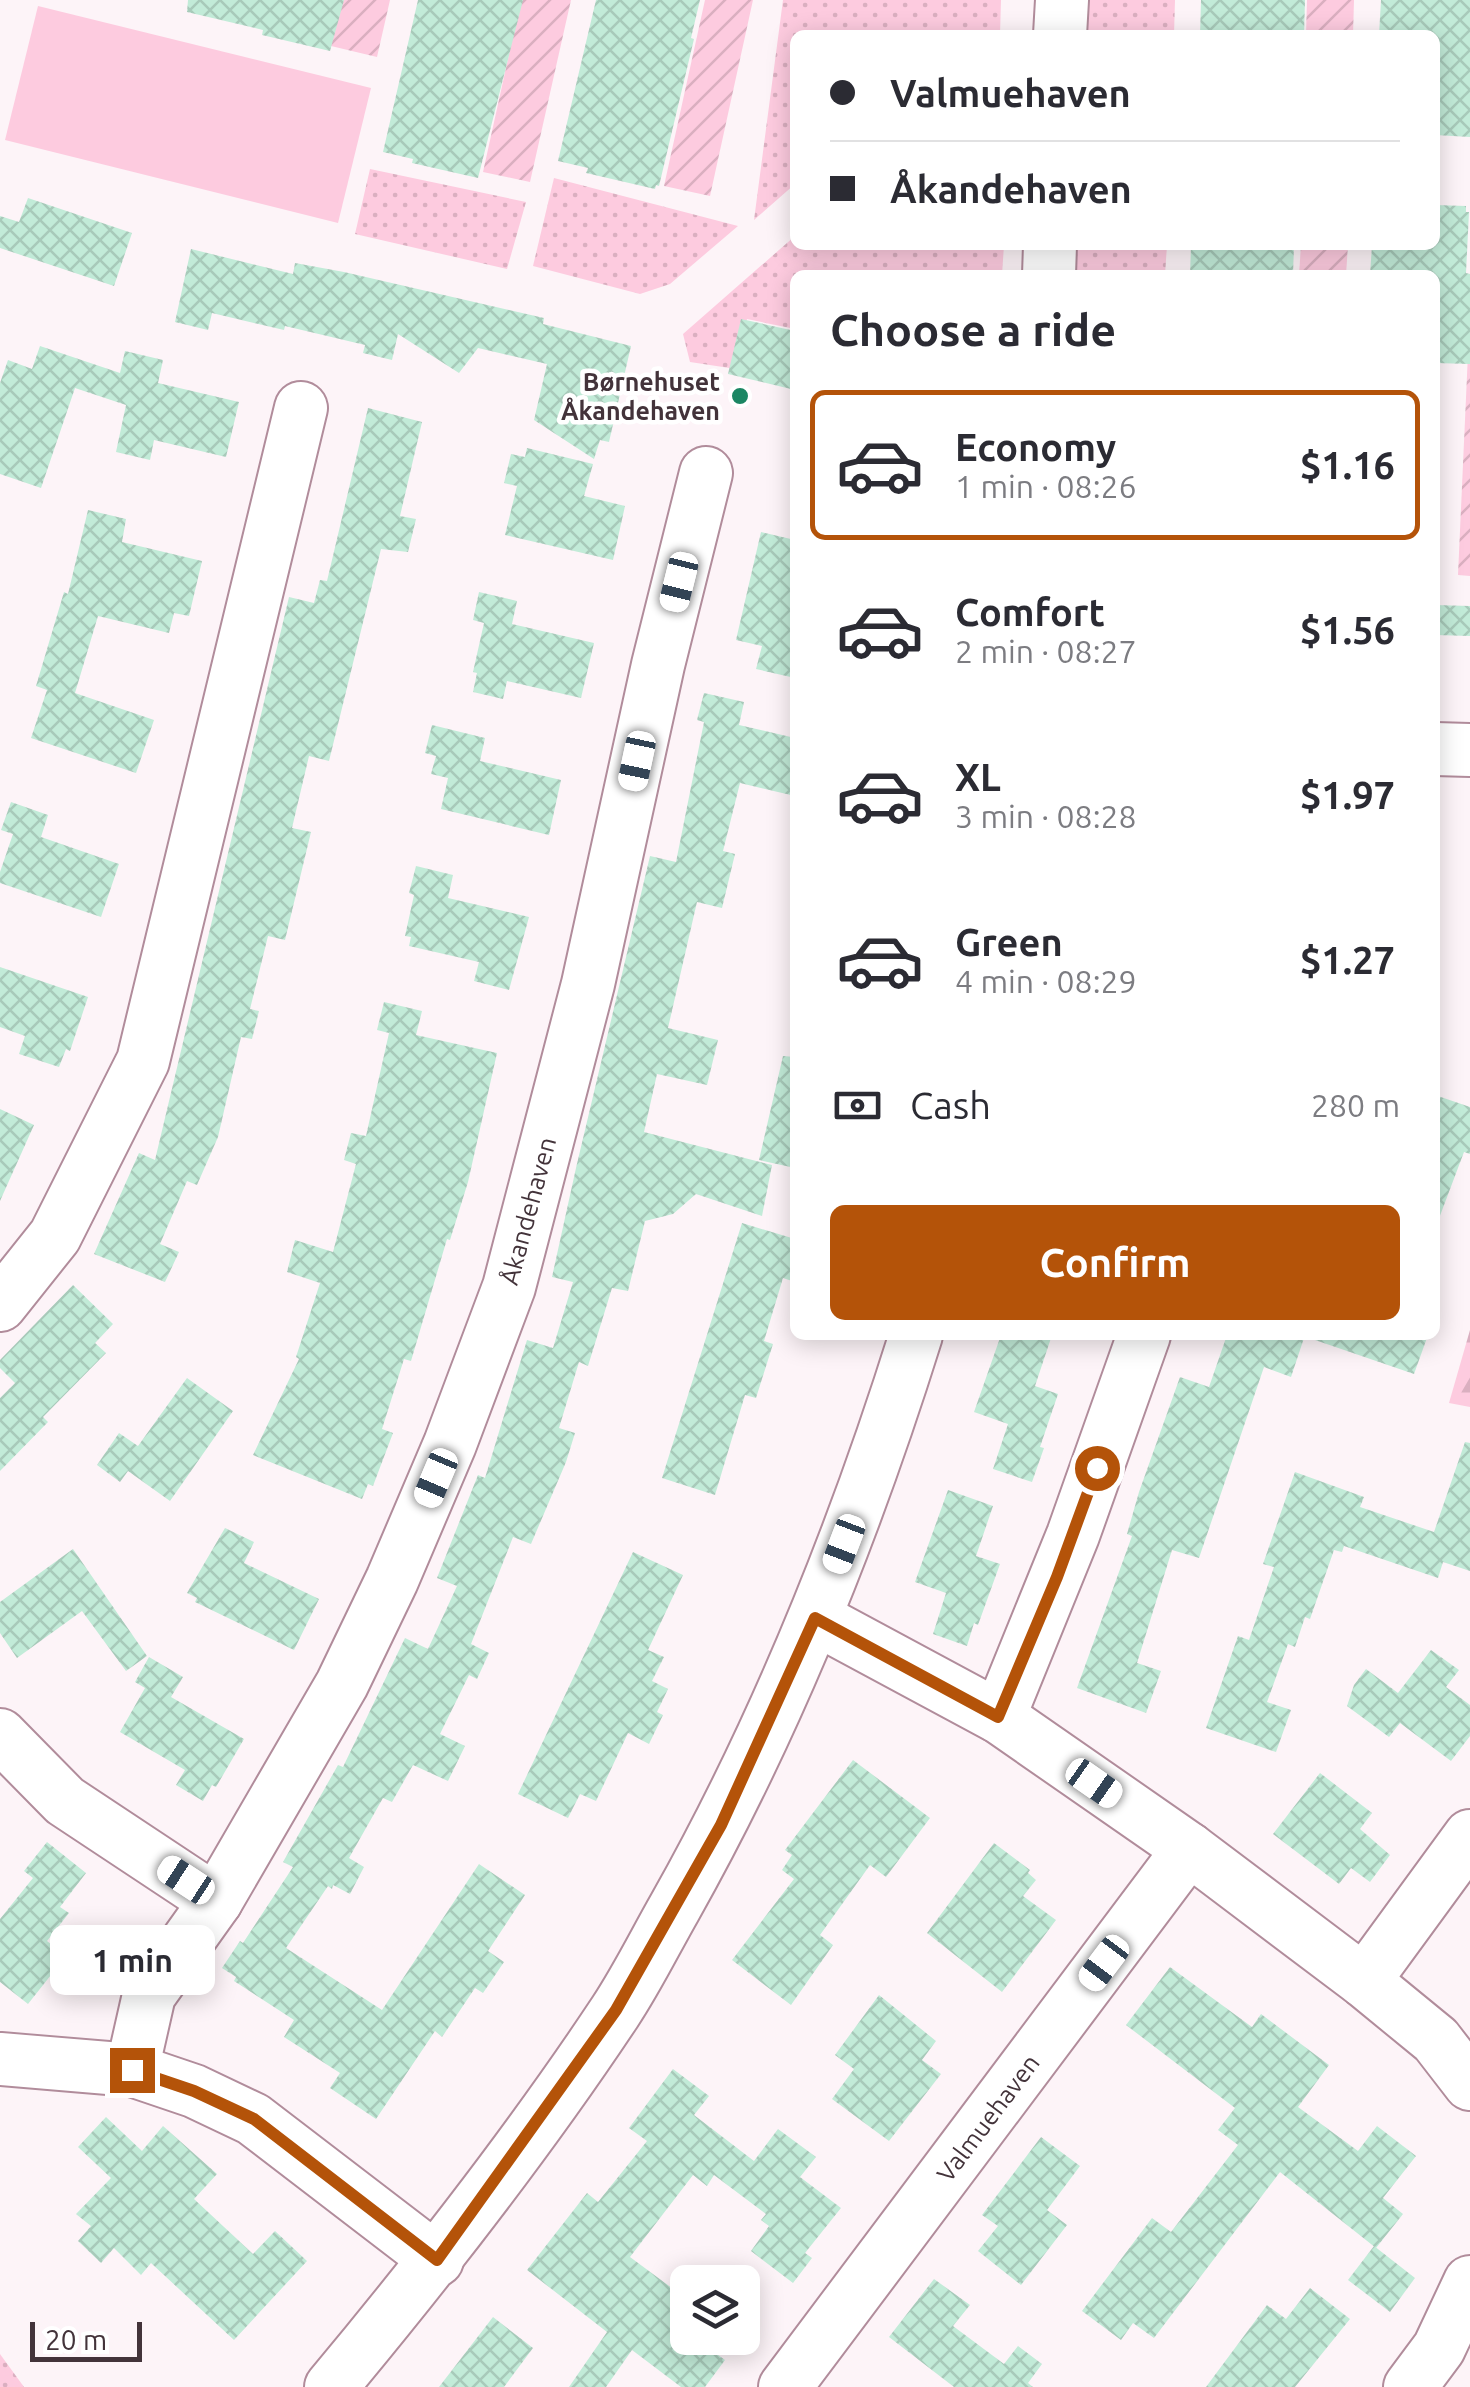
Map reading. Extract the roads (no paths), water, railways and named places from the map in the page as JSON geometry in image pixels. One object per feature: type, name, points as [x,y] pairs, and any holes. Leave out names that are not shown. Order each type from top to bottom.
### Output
[{"type":"street","points":[[1060,30],[1062,0]]},
{"type":"street","points":[[0,1305],[55,1236],[143,1061],[302,408]]},
{"type":"street","name":"Åkandehaven","points":[[132,2070],[149,1994],[216,1900],[342,1684],[384,1598],[450,1444],[509,1287],[588,984],[658,665],[706,473]]},
{"type":"street","points":[[1440,749],[1470,750]]},
{"type":"street","points":[[331,2387],[437,2260],[616,2010],[721,1825],[815,1618],[873,1471],[914,1340]]},
{"type":"street","points":[[998,1717],[1074,1535],[1142,1340]]},
{"type":"street","points":[[815,1618],[998,1717],[1190,1849],[1436,2040],[1470,2084]]},
{"type":"street","points":[[0,1735],[65,1800],[216,1900]]},
{"type":"street","points":[[1364,1981],[1470,1836]]},
{"type":"street","name":"Valmuehaven","points":[[785,2387],[1190,1849]]},
{"type":"street","points":[[0,2059],[132,2070],[194,2091],[254,2119],[437,2260]]},
{"type":"street","points":[[1410,2387],[1439,2348],[1470,2282]]},
{"type":"place","name":"Børnehuset Åkandehaven","points":[[740,396]]}]
